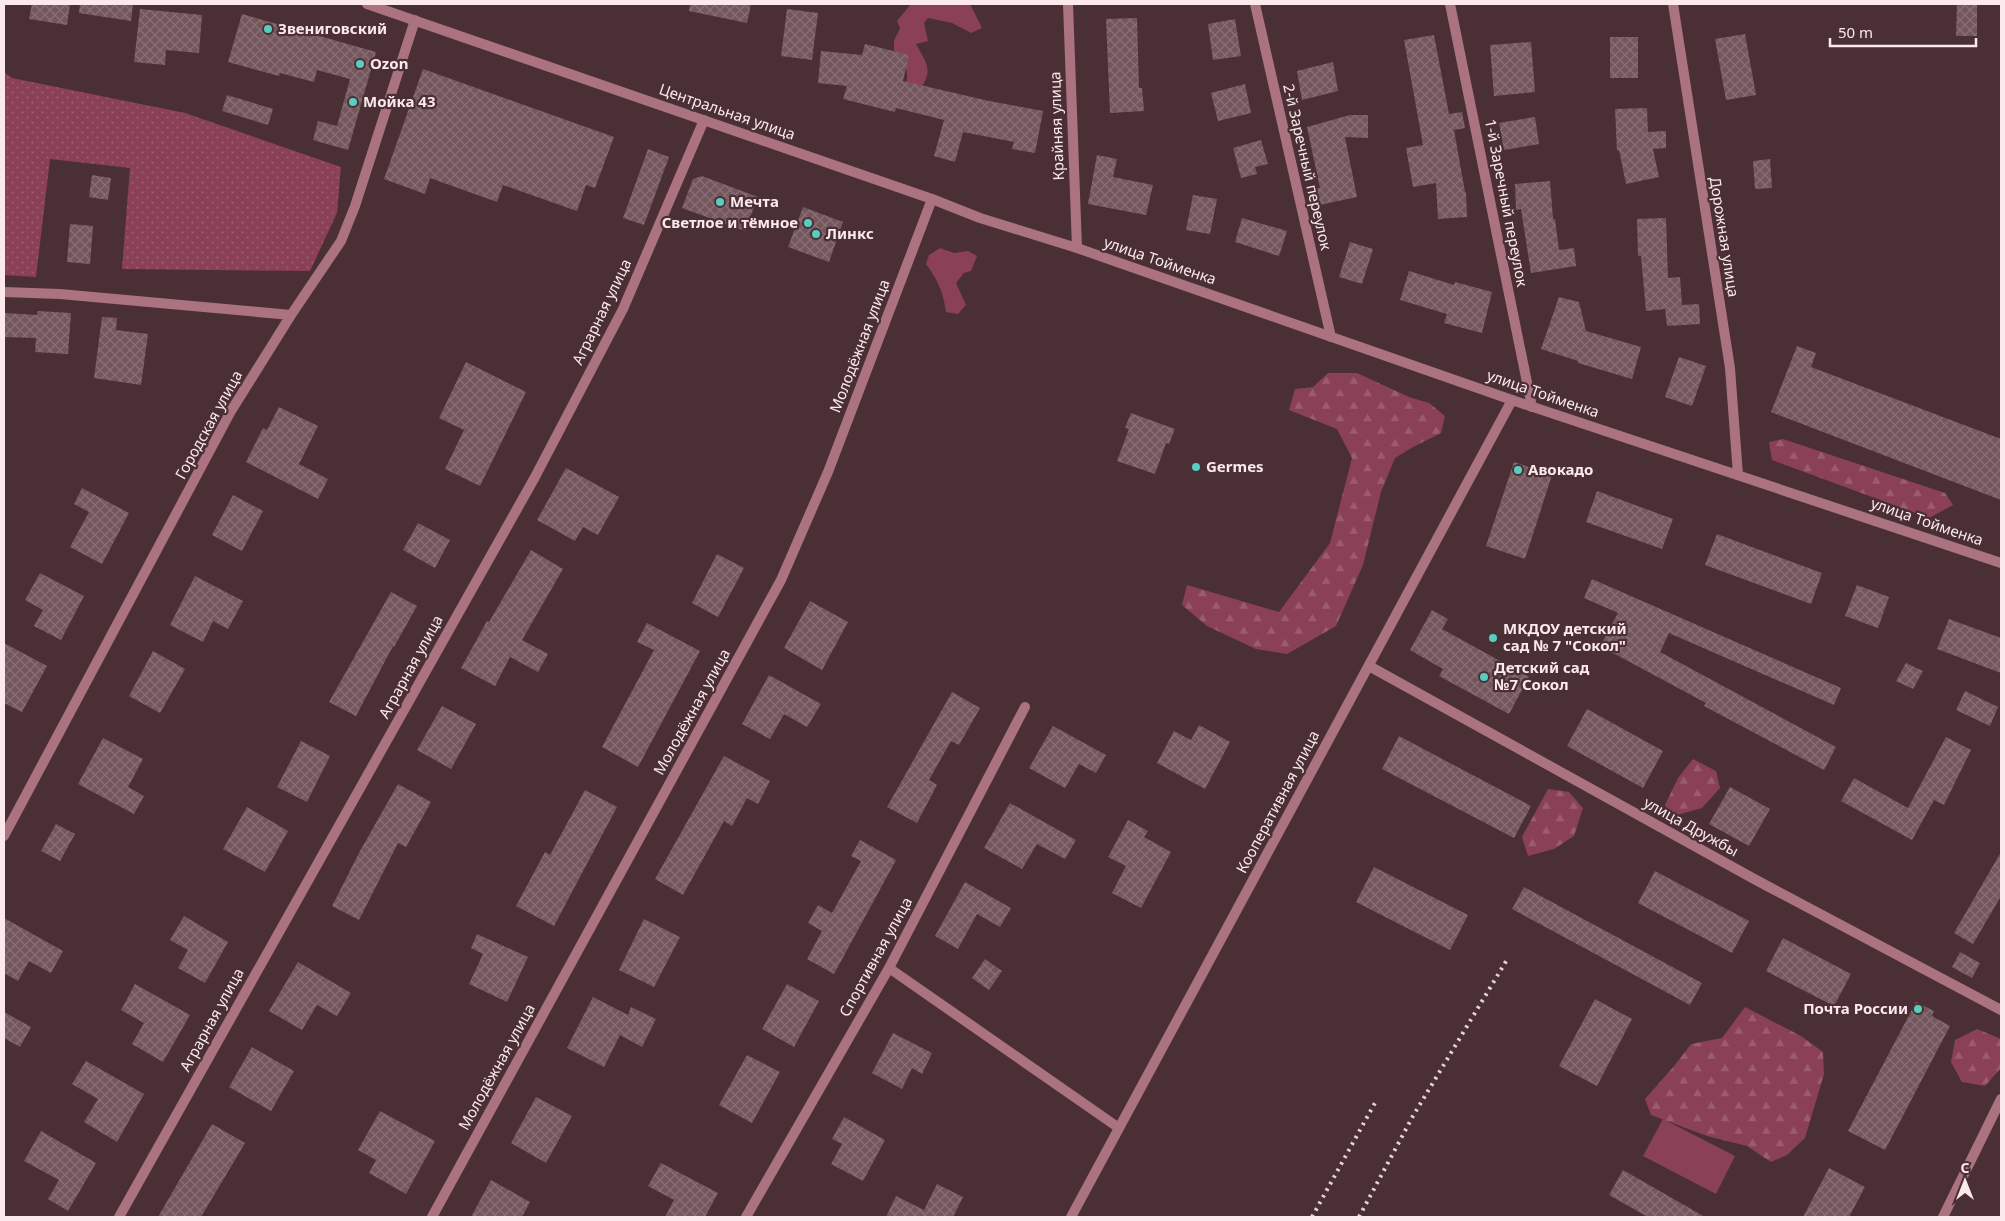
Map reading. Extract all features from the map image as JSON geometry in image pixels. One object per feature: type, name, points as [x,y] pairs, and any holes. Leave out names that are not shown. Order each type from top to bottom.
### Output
[{"type":"street","name":"Центральная улица","points":[[367,4],[932,199],[980,218],[1077,248]]},
{"type":"street","name":"Крайняя улица","points":[[1068,4],[1077,248]]},
{"type":"street","name":"2-й Заречный переулок","points":[[1255,4],[1331,337]]},
{"type":"street","name":"1-й Заречный переулок","points":[[1450,4],[1532,407]]},
{"type":"street","name":"Дорожная улица","points":[[1673,4],[1730,368],[1738,475]]},
{"type":"street","name":"Городская улица","points":[[4,836],[231,411],[291,315],[341,241],[355,206],[415,20]]},
{"type":"street","name":"Аграрная улица","points":[[118,1217],[535,477],[622,309],[704,120]]},
{"type":"street","name":"Молодёжная улица","points":[[432,1217],[781,580],[828,472],[932,199]]},
{"type":"street","name":"улица Тойменка","points":[[1077,248],[1532,407],[2001,563]]},
{"type":"street","points":[[4,292],[60,294],[291,315]]},
{"type":"street","name":"Кооперативная улица","points":[[1071,1217],[1512,400]]},
{"type":"street","name":"улица Дружбы","points":[[1369,666],[1756,880],[2001,1010]]},
{"type":"street","name":"Спортивная улица","points":[[746,1217],[889,968],[1025,707]]},
{"type":"street","points":[[889,968],[1119,1128]]},
{"type":"street","points":[[1943,1217],[2001,1099]]},
{"type":"green space","points":[[911,4],[970,4],[982,28],[971,33],[952,23],[928,18],[924,23],[928,41],[916,44],[928,70],[925,81],[916,97],[904,90],[907,79],[905,67],[894,55],[894,41],[900,28],[897,21]]},
{"type":"green space","points":[[4,72],[12,78],[185,113],[341,167],[337,213],[310,271],[122,269],[130,168],[50,159],[36,277],[4,275]]},
{"type":"green space","points":[[940,248],[954,253],[968,251],[977,256],[971,271],[964,273],[956,283],[966,305],[958,314],[946,312],[939,286],[926,264],[929,255]]},
{"type":"green space","points":[[1328,373],[1357,373],[1409,397],[1429,403],[1445,416],[1441,433],[1395,458],[1381,492],[1363,565],[1336,626],[1287,654],[1256,649],[1207,626],[1182,605],[1187,585],[1279,612],[1330,543],[1352,458],[1337,429],[1289,410],[1295,389],[1313,387]]},
{"type":"green space","points":[[1783,439],[1945,493],[1953,505],[1929,518],[1772,460],[1769,442]]},
{"type":"green space","points":[[1693,759],[1716,771],[1720,788],[1702,808],[1670,817],[1665,805],[1678,778]]},
{"type":"green space","points":[[1548,789],[1569,792],[1583,808],[1574,836],[1554,849],[1528,856],[1522,837]]},
{"type":"green space","points":[[1745,1007],[1801,1036],[1823,1052],[1824,1074],[1805,1138],[1787,1155],[1771,1162],[1747,1146],[1707,1136],[1651,1115],[1645,1099],[1691,1044],[1722,1038]]},
{"type":"green space","points":[[1977,1029],[2001,1039],[2001,1068],[1985,1086],[1962,1082],[1951,1062],[1955,1040]]},
{"type":"green space","points":[[1663,1119],[1735,1156],[1716,1194],[1643,1156]]},
{"type":"building","points":[[32,4],[70,4],[67,25],[29,19]]},
{"type":"building","points":[[80,4],[133,4],[131,21],[79,13]]},
{"type":"building","points":[[690,4],[751,4],[747,23],[689,11]]},
{"type":"building","points":[[1957,4],[1977,4],[1977,36],[1956,36]]},
{"type":"building","points":[[140,9],[202,15],[199,53],[166,50],[165,65],[134,62]]},
{"type":"building","points":[[787,9],[818,13],[812,60],[781,56]]},
{"type":"building","points":[[242,14],[376,52],[348,150],[313,140],[318,121],[337,126],[350,79],[317,70],[314,82],[280,73],[279,76],[228,62]]},
{"type":"building","points":[[1137,18],[1139,88],[1142,88],[1144,111],[1110,113],[1106,19]]},
{"type":"building","points":[[1235,19],[1241,56],[1213,60],[1208,24]]},
{"type":"building","points":[[1745,34],[1756,95],[1726,100],[1715,39]]},
{"type":"building","points":[[1434,35],[1449,114],[1462,112],[1465,128],[1454,130],[1466,192],[1467,217],[1438,219],[1436,183],[1413,187],[1406,148],[1423,145],[1404,40]]},
{"type":"building","points":[[1610,37],[1638,37],[1638,78],[1610,78]]},
{"type":"building","points":[[1531,42],[1535,92],[1494,96],[1490,45]]},
{"type":"building","points":[[865,44],[909,55],[903,81],[989,101],[1043,111],[1035,153],[1012,149],[1014,142],[963,132],[955,162],[934,156],[944,120],[896,108],[895,112],[843,99],[847,86],[818,83],[821,51],[862,55]]},
{"type":"building","points":[[1333,62],[1338,91],[1302,100],[1297,71]]},
{"type":"building","points":[[423,69],[614,137],[595,188],[586,185],[577,211],[503,185],[497,202],[430,178],[425,194],[384,179]]},
{"type":"building","points":[[1245,84],[1251,113],[1218,121],[1211,93]]},
{"type":"building","points":[[227,95],[273,109],[268,125],[222,111]]},
{"type":"building","points":[[1647,108],[1648,132],[1666,131],[1666,148],[1653,149],[1659,177],[1626,184],[1619,150],[1617,151],[1615,109]]},
{"type":"building","points":[[1350,115],[1368,115],[1368,138],[1345,137],[1357,197],[1310,207],[1307,190],[1320,188],[1307,127]]},
{"type":"building","points":[[1535,117],[1539,144],[1504,150],[1499,123]]},
{"type":"building","points":[[1261,140],[1268,164],[1255,167],[1257,174],[1241,178],[1233,148]]},
{"type":"building","points":[[648,149],[669,157],[644,225],[623,218]]},
{"type":"building","points":[[1097,155],[1117,159],[1113,177],[1153,185],[1146,215],[1088,204]]},
{"type":"building","points":[[1770,159],[1772,188],[1755,189],[1753,161]]},
{"type":"building","points":[[92,175],[111,178],[108,200],[89,197]]},
{"type":"building","name":"Мечта","points":[[702,176],[758,197],[745,231],[682,208],[693,179]]},
{"type":"building","points":[[1550,181],[1553,219],[1555,219],[1559,250],[1574,248],[1576,266],[1531,273],[1521,209],[1516,210],[1515,184]]},
{"type":"building","points":[[1193,195],[1217,199],[1210,234],[1186,230]]},
{"type":"building","name":"Линкс","points":[[803,207],[843,222],[829,262],[788,247]]},
{"type":"building","points":[[1242,218],[1287,231],[1279,256],[1235,242]]},
{"type":"building","points":[[1666,218],[1668,278],[1680,277],[1682,305],[1699,304],[1700,324],[1667,326],[1665,309],[1646,311],[1641,256],[1638,256],[1637,219]]},
{"type":"building","points":[[70,224],[93,226],[90,264],[67,262]]},
{"type":"building","points":[[1350,242],[1373,249],[1362,284],[1339,277]]},
{"type":"building","points":[[1409,271],[1454,285],[1455,282],[1492,292],[1482,333],[1444,323],[1447,314],[1400,300]]},
{"type":"building","points":[[1559,297],[1579,302],[1586,331],[1641,347],[1632,379],[1578,363],[1578,361],[1541,349]]},
{"type":"building","points":[[38,311],[71,313],[68,354],[35,352],[36,338],[4,337],[4,313],[37,315]]},
{"type":"building","points":[[102,317],[117,318],[116,330],[148,334],[141,385],[94,378]]},
{"type":"building","points":[[1797,346],[1816,353],[1811,367],[2001,439],[2001,500],[1771,412]]},
{"type":"building","points":[[1679,357],[1706,366],[1692,406],[1665,397]]},
{"type":"building","points":[[466,362],[526,392],[480,486],[445,469],[464,430],[439,418]]},
{"type":"building","points":[[279,407],[318,426],[299,464],[328,479],[318,499],[246,462],[263,428],[267,430]]},
{"type":"building","points":[[1131,413],[1175,429],[1169,444],[1166,443],[1155,474],[1117,461],[1129,429],[1125,428]]},
{"type":"building","points":[[1514,462],[1552,475],[1525,559],[1486,546]]},
{"type":"building","points":[[566,468],[619,497],[598,535],[583,527],[575,541],[537,520]]},
{"type":"building","points":[[82,488],[129,513],[102,564],[70,547],[89,512],[74,504]]},
{"type":"building","points":[[1597,491],[1673,519],[1662,549],[1586,522]]},
{"type":"building","points":[[233,495],[263,511],[242,551],[212,535]]},
{"type":"building","points":[[418,523],[450,540],[435,568],[403,550]]},
{"type":"building","points":[[1717,534],[1822,573],[1811,604],[1705,565]]},
{"type":"building","points":[[531,550],[563,569],[522,640],[548,654],[538,672],[510,657],[495,686],[461,668],[487,621],[489,622]]},
{"type":"building","points":[[717,554],[744,568],[718,617],[692,603]]},
{"type":"building","points":[[40,573],[84,596],[61,640],[34,626],[43,610],[25,600]]},
{"type":"building","points":[[195,576],[243,601],[228,629],[213,621],[203,642],[170,625]]},
{"type":"building","points":[[1592,579],[1841,688],[1834,705],[1669,633],[1660,652],[1836,747],[1824,770],[1704,706],[1706,703],[1600,646],[1618,613],[1584,598]]},
{"type":"building","points":[[1857,585],[1889,597],[1878,628],[1845,616]]},
{"type":"building","points":[[391,592],[417,606],[393,646],[356,716],[329,702]]},
{"type":"building","points":[[810,601],[848,622],[822,670],[784,648]]},
{"type":"building","name":"Детский сад №7 Сокол","points":[[1432,610],[1448,619],[1442,629],[1529,677],[1509,714],[1439,676],[1443,669],[1410,650]]},
{"type":"building","points":[[1949,619],[2001,638],[2001,673],[1937,649]]},
{"type":"building","points":[[647,623],[700,651],[638,767],[602,747],[654,650],[637,642]]},
{"type":"building","points":[[4,643],[47,666],[22,712],[4,703]]},
{"type":"building","points":[[153,651],[185,669],[160,713],[129,696]]},
{"type":"building","points":[[1906,663],[1923,671],[1913,689],[1896,681]]},
{"type":"building","points":[[769,675],[821,704],[807,727],[784,714],[770,739],[742,724]]},
{"type":"building","points":[[1965,691],[1998,707],[1990,726],[1956,710]]},
{"type":"building","points":[[952,692],[980,708],[959,745],[951,741],[929,780],[937,785],[917,823],[887,807]]},
{"type":"building","points":[[442,706],[476,724],[451,769],[417,750]]},
{"type":"building","points":[[1587,709],[1663,751],[1643,788],[1567,746]]},
{"type":"building","points":[[1199,725],[1230,742],[1205,789],[1157,763],[1174,731],[1191,740]]},
{"type":"building","points":[[1053,726],[1106,755],[1096,773],[1079,764],[1065,788],[1029,768]]},
{"type":"building","points":[[1399,736],[1531,806],[1514,838],[1382,769]]},
{"type":"building","points":[[1946,737],[1971,750],[1944,805],[1934,800],[1912,840],[1841,801],[1854,778],[1908,808]]},
{"type":"building","points":[[103,738],[143,759],[128,787],[144,796],[134,814],[78,784]]},
{"type":"building","points":[[301,741],[330,756],[307,802],[277,787]]},
{"type":"building","points":[[724,756],[770,781],[758,804],[747,798],[732,826],[724,821],[683,895],[655,879]]},
{"type":"building","points":[[398,784],[431,802],[406,847],[398,843],[359,920],[332,906],[360,851]]},
{"type":"building","points":[[1730,787],[1770,809],[1749,846],[1709,824]]},
{"type":"building","points":[[585,790],[617,807],[554,926],[516,906],[545,852],[550,855]]},
{"type":"building","points":[[1010,803],[1076,840],[1065,859],[1037,844],[1022,869],[984,848]]},
{"type":"building","points":[[247,807],[288,831],[265,872],[223,849]]},
{"type":"building","points":[[1128,820],[1148,831],[1144,837],[1171,852],[1141,908],[1112,893],[1126,866],[1108,857]]},
{"type":"building","points":[[56,824],[75,834],[60,861],[41,851]]},
{"type":"building","points":[[860,840],[896,860],[834,974],[807,959],[822,931],[808,923],[818,905],[832,913],[861,861],[851,856]]},
{"type":"building","points":[[2001,852],[2001,896],[1973,944],[1954,933]]},
{"type":"building","points":[[1374,867],[1468,915],[1450,950],[1356,902]]},
{"type":"building","points":[[1655,871],[1749,921],[1732,953],[1638,903]]},
{"type":"building","points":[[965,882],[1011,908],[1000,927],[977,914],[958,949],[935,936]]},
{"type":"building","points":[[1524,887],[1702,983],[1690,1005],[1512,909]]},
{"type":"building","points":[[184,916],[228,942],[205,983],[178,968],[188,950],[170,940]]},
{"type":"building","points":[[4,918],[63,951],[51,973],[29,961],[18,981],[4,973]]},
{"type":"building","points":[[644,919],[680,937],[654,987],[619,970]]},
{"type":"building","points":[[477,934],[528,957],[507,1002],[469,984],[483,954],[471,948]]},
{"type":"building","points":[[1783,938],[1851,974],[1834,1006],[1766,971]]},
{"type":"building","points":[[1960,952],[1980,963],[1972,978],[1952,967]]},
{"type":"building","points":[[985,959],[1002,971],[989,990],[972,978]]},
{"type":"building","points":[[298,962],[351,993],[337,1016],[317,1005],[302,1030],[269,1011]]},
{"type":"building","points":[[135,984],[190,1015],[163,1062],[132,1044],[144,1023],[121,1010]]},
{"type":"building","points":[[787,984],[819,1001],[794,1047],[762,1029]]},
{"type":"building","points":[[593,997],[628,1015],[631,1007],[656,1019],[642,1047],[620,1035],[604,1067],[567,1048]]},
{"type":"building","points":[[1595,999],[1632,1019],[1597,1086],[1559,1066]]},
{"type":"building","points":[[1916,1002],[1934,1011],[1932,1016],[1950,1026],[1885,1150],[1848,1131]]},
{"type":"building","points":[[4,1012],[31,1027],[20,1047],[4,1038]]},
{"type":"building","points":[[893,1033],[932,1053],[922,1074],[912,1068],[902,1089],[872,1073]]},
{"type":"building","points":[[252,1047],[294,1071],[271,1111],[229,1087]]},
{"type":"building","points":[[747,1055],[780,1072],[752,1123],[719,1105]]},
{"type":"building","points":[[86,1061],[144,1094],[117,1142],[84,1122],[98,1099],[72,1084]]},
{"type":"building","points":[[536,1097],[572,1116],[546,1163],[511,1143]]},
{"type":"building","points":[[380,1111],[435,1141],[406,1194],[369,1173],[376,1160],[358,1150]]},
{"type":"building","points":[[844,1117],[885,1140],[863,1181],[831,1164],[842,1144],[832,1139]]},
{"type":"building","points":[[212,1124],[245,1143],[201,1217],[158,1217]]},
{"type":"building","points":[[41,1131],[96,1163],[68,1211],[48,1199],[59,1180],[24,1161]]},
{"type":"building","points":[[661,1163],[718,1193],[705,1217],[665,1217],[674,1200],[648,1186]]},
{"type":"building","points":[[1829,1168],[1865,1187],[1849,1217],[1803,1217]]},
{"type":"building","points":[[1623,1170],[1705,1217],[1648,1217],[1609,1195]]},
{"type":"building","points":[[491,1180],[530,1202],[522,1217],[471,1217]]},
{"type":"building","points":[[937,1184],[963,1197],[953,1217],[886,1217],[896,1196],[924,1210]]},
{"type":"railway","points":[[1359,1217],[1413,1116],[1508,958]]},
{"type":"railway","points":[[1312,1217],[1376,1101]]},
{"type":"place","name":"Звениговский","points":[[268,29]]},
{"type":"place","name":"Ozon","points":[[360,64]]},
{"type":"place","name":"Мойка 43","points":[[353,102]]},
{"type":"place","name":"Мечта","points":[[720,202]]},
{"type":"place","name":"Светлое и тёмное","points":[[808,223]]},
{"type":"place","name":"Линкс","points":[[816,234]]},
{"type":"place","name":"Germes","points":[[1196,467]]},
{"type":"place","name":"Авокадо","points":[[1518,470]]},
{"type":"place","name":"МКДОУ детский сад № 7 \"Сокол\"","points":[[1493,638]]},
{"type":"place","name":"Детский сад №7 Сокол","points":[[1484,677]]},
{"type":"place","name":"Почта России","points":[[1918,1009]]}]
